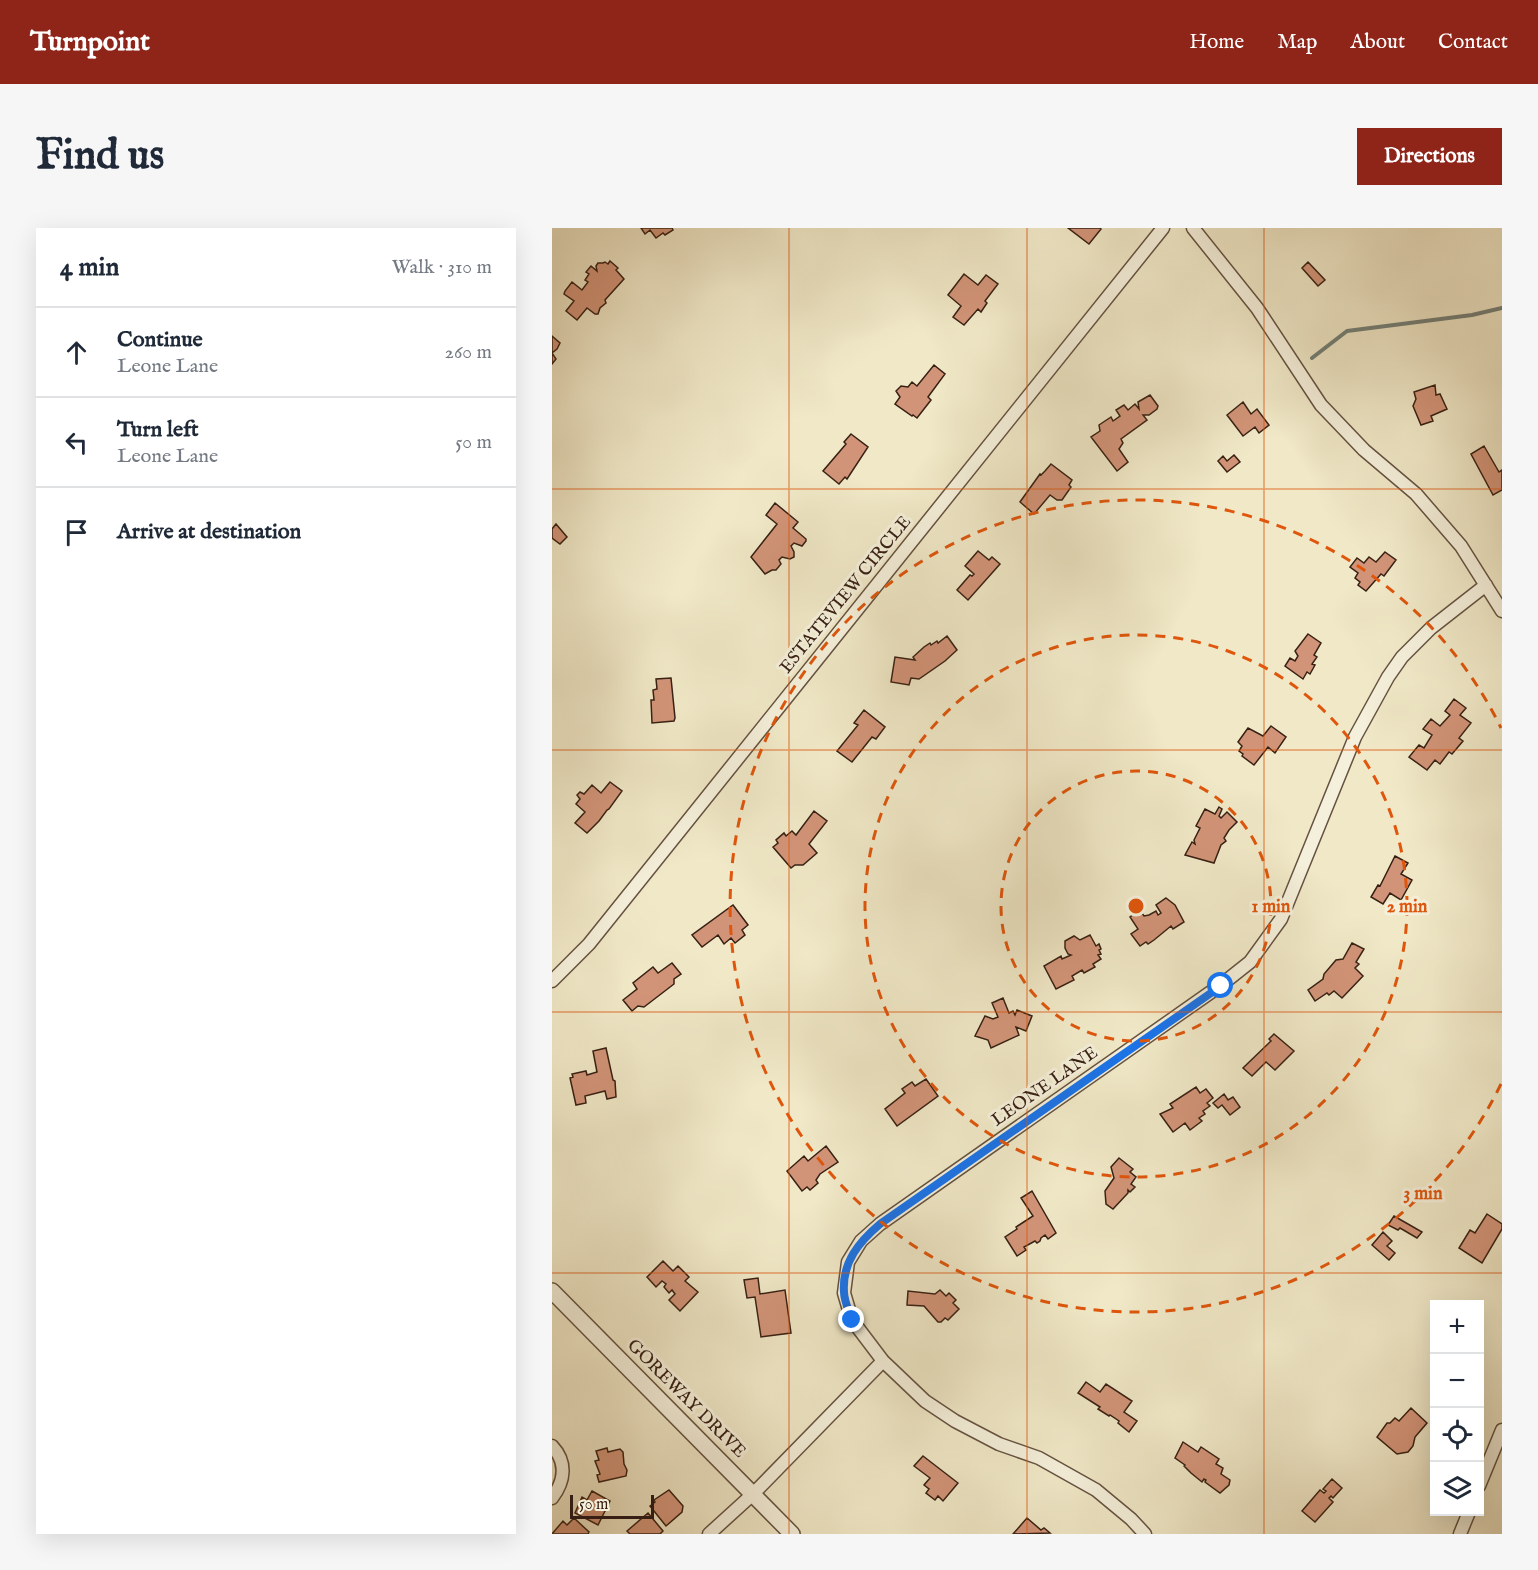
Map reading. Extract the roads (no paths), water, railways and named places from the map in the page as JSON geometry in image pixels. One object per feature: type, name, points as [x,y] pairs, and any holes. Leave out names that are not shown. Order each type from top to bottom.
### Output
[{"type":"street","name":"ESTATEVIEW CIRCLE","points":[[552,981],[589,944],[1163,228]]},
{"type":"street","points":[[1193,228],[1257,308],[1321,405],[1365,450],[1416,494],[1461,546],[1502,611]]},
{"type":"street","name":"LEONE LANE","points":[[1145,1534],[1131,1519],[1096,1490],[1039,1458],[999,1444],[955,1421],[925,1401],[883,1361],[852,1320],[844,1293],[848,1262],[861,1240],[880,1224],[1221,986],[1250,962],[1281,919],[1355,737],[1388,677],[1402,657],[1431,628],[1486,585]]},
{"type":"street","name":"GOREWAY DRIVE","points":[[552,1291],[792,1534]]},
{"type":"street","points":[[709,1534],[753,1494],[883,1361]]},
{"type":"street","points":[[1484,1474],[1502,1430]]},
{"type":"street","points":[[552,1446],[558,1453],[563,1467],[562,1480],[552,1498]]},
{"type":"street","points":[[1460,1534],[1467,1516]]},
{"type":"waterway","points":[[1312,358],[1347,331],[1472,315],[1502,308]]}]
